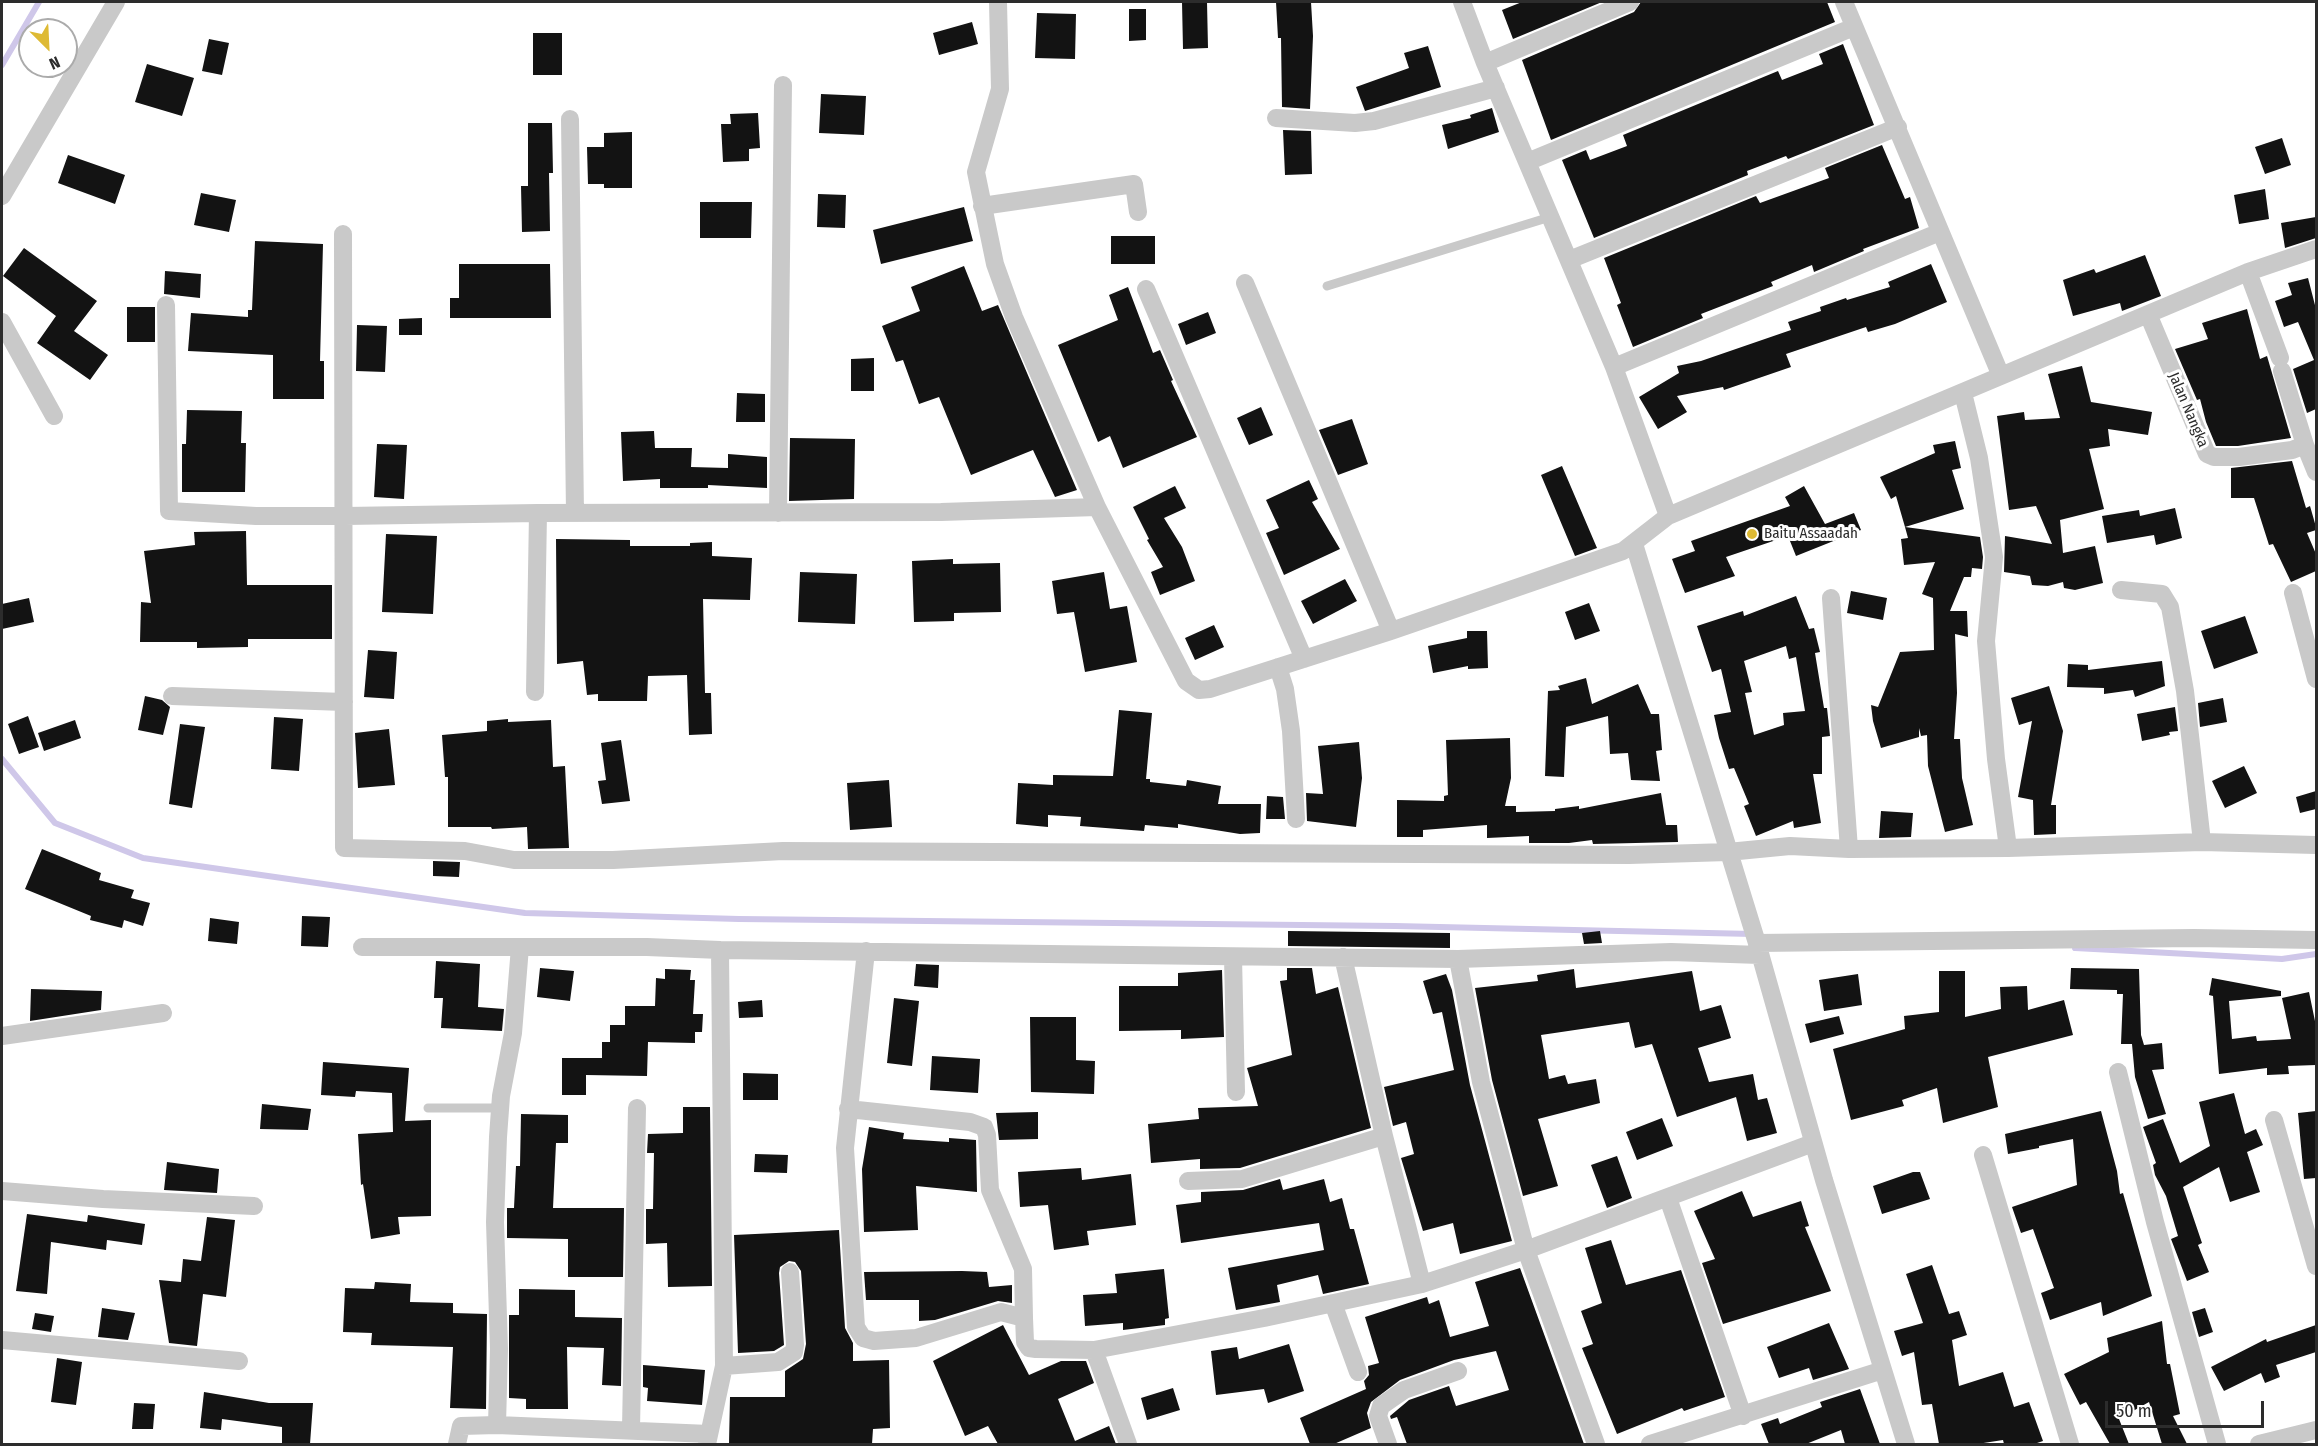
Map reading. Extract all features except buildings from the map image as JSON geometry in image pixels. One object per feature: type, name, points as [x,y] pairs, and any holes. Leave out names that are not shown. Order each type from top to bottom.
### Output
[{"type":"street","points":[[2,196],[116,2]]},
{"type":"street","points":[[998,2],[1000,89],[997,106],[977,161],[976,172],[982,206],[1007,301],[1096,507],[1186,681],[1199,690],[1210,689],[1391,631],[1623,552],[1668,516],[2248,272],[2316,249]]},
{"type":"street","points":[[1462,2],[1485,63],[1614,367],[1668,516]]},
{"type":"street","points":[[1485,63],[1630,2]]},
{"type":"street","points":[[1844,2],[2001,376]]},
{"type":"street","points":[[1527,162],[1854,27]]},
{"type":"street","points":[[778,513],[783,86]]},
{"type":"street","points":[[1276,118],[1355,123],[1374,121],[1496,88]]},
{"type":"street","points":[[570,119],[575,513]]},
{"type":"street","points":[[1569,260],[1898,127]]},
{"type":"street","points":[[982,206],[1134,184],[1138,212]]},
{"type":"street","points":[[1614,367],[1940,232]]},
{"type":"street","points":[[344,234],[344,848],[465,851],[514,860],[613,860],[783,851],[1730,859],[1790,846],[1849,849],[2008,849],[2202,842],[2316,845]]},
{"type":"street","points":[[2248,272],[2316,472]]},
{"type":"street","points":[[1245,283],[1391,631]]},
{"type":"street","points":[[1146,289],[1304,659]]},
{"type":"street","points":[[166,305],[169,511],[345,516],[538,513],[941,513],[1096,507]]},
{"type":"street","name":"Jalan Nangka","points":[[2148,314],[2207,454],[2214,458],[2239,457],[2292,450],[2305,445]]},
{"type":"street","points":[[2,322],[54,416]]},
{"type":"street","points":[[1963,393],[1979,458],[1994,557],[1986,641],[1996,759],[2008,849]]},
{"type":"street","points":[[535,692],[538,513]]},
{"type":"street","points":[[1635,544],[1906,1444]]},
{"type":"street","points":[[2121,590],[2162,594],[2170,607],[2185,691],[2202,842]]},
{"type":"street","points":[[2293,593],[2316,679]]},
{"type":"street","points":[[1831,598],[1849,849]]},
{"type":"street","points":[[1278,667],[1285,689],[1291,730],[1296,819]]},
{"type":"street","points":[[172,696],[345,702]]},
{"type":"street","points":[[362,947],[647,947],[720,950],[1458,959],[1671,952],[1757,945],[2194,938],[2316,940]]},
{"type":"street","points":[[497,1425],[499,1349],[495,1222],[500,1108],[513,1033],[520,947]]},
{"type":"street","points":[[457,1444],[461,1426],[497,1425],[631,1429],[708,1439],[724,1366],[720,950]]},
{"type":"street","points":[[866,951],[845,1148],[855,1320],[859,1332],[870,1340],[916,1338],[1001,1312],[1024,1318]]},
{"type":"street","points":[[1233,957],[1236,1092]]},
{"type":"street","points":[[1343,957],[1384,1136],[1422,1284]]},
{"type":"street","points":[[1458,959],[1481,1082],[1526,1250],[1596,1444]]},
{"type":"street","points":[[2,1036],[163,1013]]},
{"type":"street","points":[[2118,1072],[2155,1222],[2217,1444]]},
{"type":"street","points":[[631,1429],[637,1108]]},
{"type":"street","points":[[848,1109],[970,1122],[984,1127],[987,1135],[990,1190],[1023,1269],[1024,1339],[1029,1348],[1094,1350],[1422,1284],[1526,1250],[1814,1143]]},
{"type":"street","points":[[2274,1120],[2316,1266]]},
{"type":"street","points":[[1188,1181],[1242,1179],[1384,1136]]},
{"type":"street","points":[[1983,1155],[2070,1444]]},
{"type":"street","points":[[2,1191],[104,1199],[254,1206]]},
{"type":"street","points":[[1668,1198],[1743,1416]]},
{"type":"street","points":[[724,1366],[778,1362],[794,1352],[790,1272]]},
{"type":"street","points":[[1333,1303],[1358,1372]]},
{"type":"street","points":[[2,1340],[239,1361]]},
{"type":"street","points":[[1094,1350],[1128,1444]]},
{"type":"street","points":[[1650,1444],[1883,1370]]},
{"type":"street","points":[[1388,1444],[1378,1416],[1381,1406],[1404,1390],[1458,1371]]},
{"type":"street","points":[[2259,1444],[2316,1430]]},
{"type":"lane","points":[[1327,286],[1550,217]]},
{"type":"lane","points":[[428,1108],[500,1108]]},
{"type":"waterway","points":[[2,65],[39,2]]},
{"type":"waterway","points":[[2,759],[55,823],[143,858],[525,913],[739,919],[1395,926],[1753,934]]},
{"type":"waterway","points":[[2075,948],[2282,959],[2316,954]]},
{"type":"place","name":"Baitu Assaadah","points":[[1752,534]]}]
